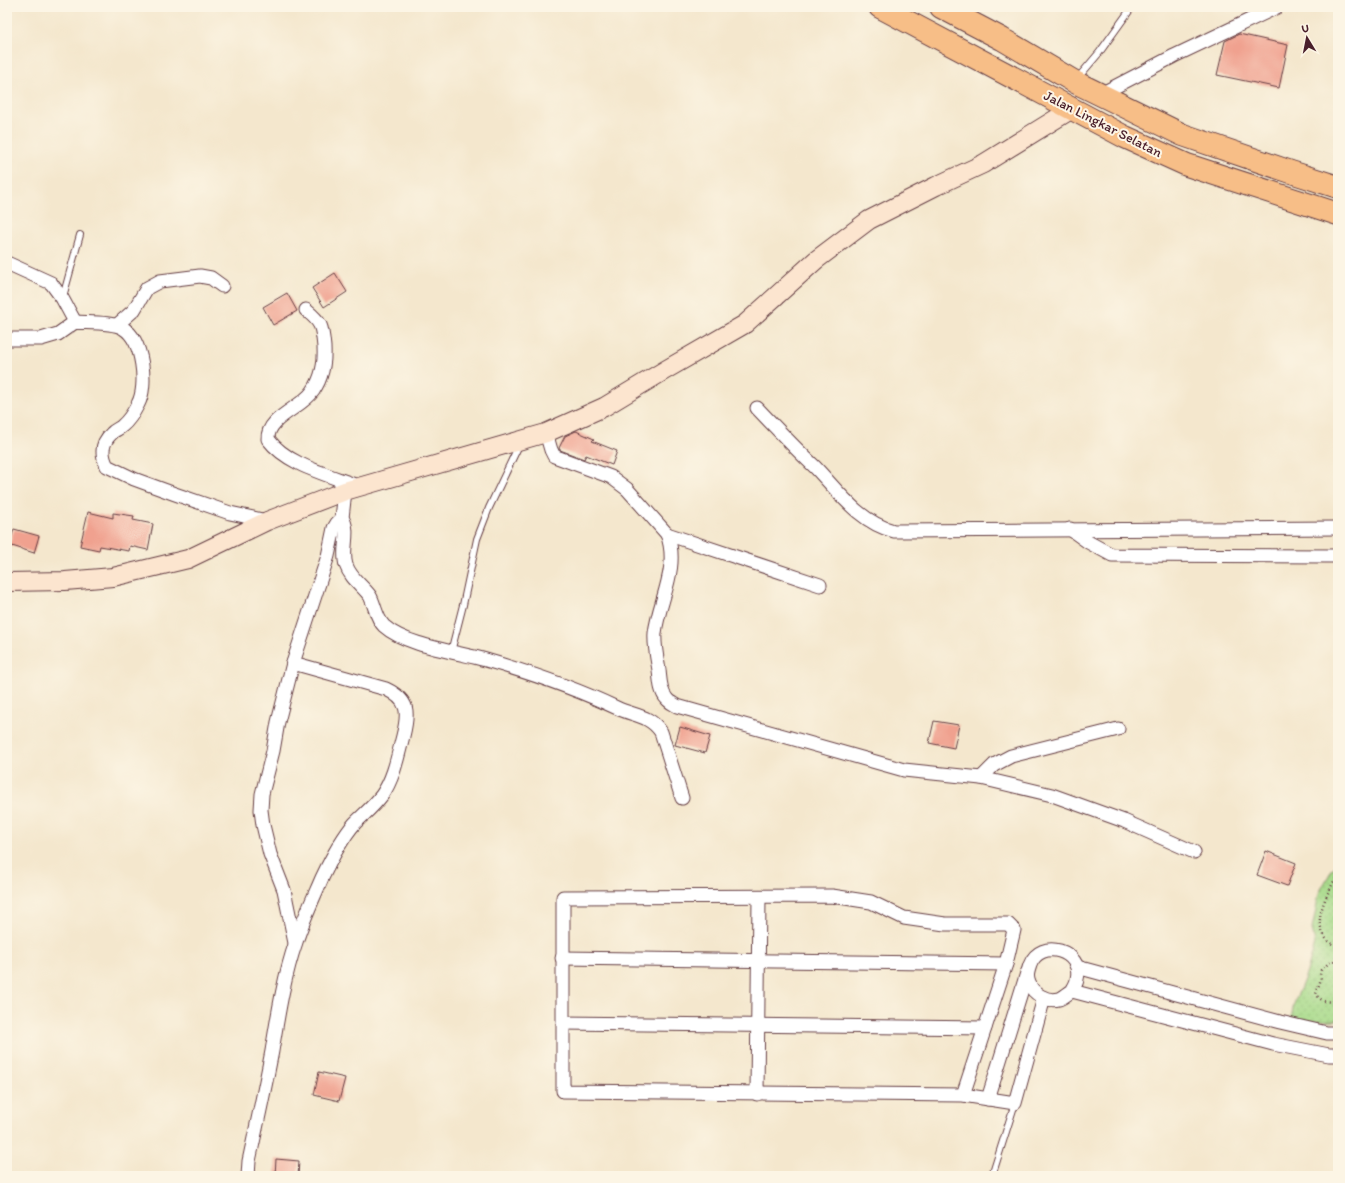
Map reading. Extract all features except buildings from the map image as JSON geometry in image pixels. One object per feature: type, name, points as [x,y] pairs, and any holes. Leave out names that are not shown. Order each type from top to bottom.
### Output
[{"type":"highway","name":"Jalan Lingkar Selatan","points":[[880,7],[1125,137],[1187,165],[1338,214]]},
{"type":"highway","name":"Jalan Lingkar Selatan","points":[[944,8],[1002,39],[1075,82],[1182,135],[1338,187]]},
{"type":"highway","points":[[930,34],[944,8]]},
{"type":"street","points":[[1099,94],[1174,56],[1277,7]]},
{"type":"street","points":[[7,582],[65,581],[113,577],[188,559],[268,521],[352,489],[546,433],[604,407],[745,324],[816,260],[869,220],[983,164],[1072,109]]},
{"type":"street","points":[[7,263],[51,284],[62,298],[76,322]]},
{"type":"street","points":[[117,325],[134,310],[148,288],[160,281],[200,276],[211,278],[222,286]]},
{"type":"street","points":[[306,310],[318,320],[321,327],[324,364],[319,380],[312,392],[300,404],[280,418],[271,427],[268,434],[268,439],[287,456],[303,466],[352,489]]},
{"type":"street","points":[[7,339],[41,339],[58,334],[76,322],[117,325],[124,328],[134,341],[142,367],[142,388],[139,404],[122,426],[112,433],[102,450],[102,456],[107,466],[134,479],[230,513],[268,521]]},
{"type":"street","points":[[757,408],[853,508],[875,524],[885,529],[901,531],[1338,528]]},
{"type":"street","points":[[546,433],[550,450],[554,456],[611,477],[627,489],[667,534],[671,543],[672,555],[670,575],[658,616],[655,635],[656,655],[662,690],[666,699],[677,706],[904,770],[981,778],[1059,798],[1124,821],[1194,852]]},
{"type":"street","points":[[295,944],[284,890],[270,854],[263,825],[261,810],[262,794],[293,663],[328,556],[334,528],[342,518],[352,489]]},
{"type":"street","points":[[342,518],[346,529],[344,550],[346,564],[351,577],[370,597],[377,614],[384,625],[400,637],[451,652],[486,660],[554,682],[603,701],[655,724],[661,732],[682,798]]},
{"type":"street","points":[[1070,529],[1088,542],[1112,555],[1338,556]]},
{"type":"street","points":[[667,534],[820,585]]},
{"type":"street","points":[[248,1176],[249,1161],[279,1013],[295,944],[323,876],[338,849],[350,830],[378,799],[390,782],[404,735],[407,715],[406,708],[402,700],[395,693],[386,689],[293,663]]},
{"type":"street","points":[[981,778],[994,765],[1011,756],[1118,729]]},
{"type":"street","points":[[963,1095],[1006,964],[1014,930],[1008,924],[945,924],[910,919],[904,918],[871,902],[832,896],[563,897],[563,1091],[963,1095],[1015,1103],[1044,998]]},
{"type":"street","points":[[757,1094],[759,897]]},
{"type":"street","points":[[988,1099],[1027,973],[1032,960],[1042,951],[1056,949],[1069,955],[1077,967],[1078,979],[1072,990],[1059,999],[1044,998],[1034,992],[1029,983],[1027,973]]},
{"type":"street","points":[[562,958],[1006,964]]},
{"type":"street","points":[[1077,967],[1280,1022],[1327,1033],[1338,1033]]},
{"type":"street","points":[[1072,990],[1273,1044],[1329,1055],[1338,1055]]},
{"type":"street","points":[[1273,1044],[1280,1022]]},
{"type":"street","points":[[563,1023],[985,1028]]},
{"type":"lane","points":[[1075,82],[1099,53],[1132,7]]},
{"type":"lane","points":[[62,298],[80,235]]},
{"type":"lane","points":[[451,652],[478,539],[489,508],[522,440]]},
{"type":"lane","points":[[992,1176],[1015,1103]]},
{"type":"path","points":[[1338,876],[1326,897],[1320,919],[1321,928],[1326,939],[1338,946]]},
{"type":"path","points":[[1338,960],[1330,962],[1321,970],[1321,980],[1316,994],[1319,999],[1325,1002],[1338,1001]]},
{"type":"green space","points":[[1338,864],[1338,1020],[1307,1021],[1291,1018],[1294,1004],[1307,972],[1315,943],[1312,929],[1319,893],[1333,868]]}]
